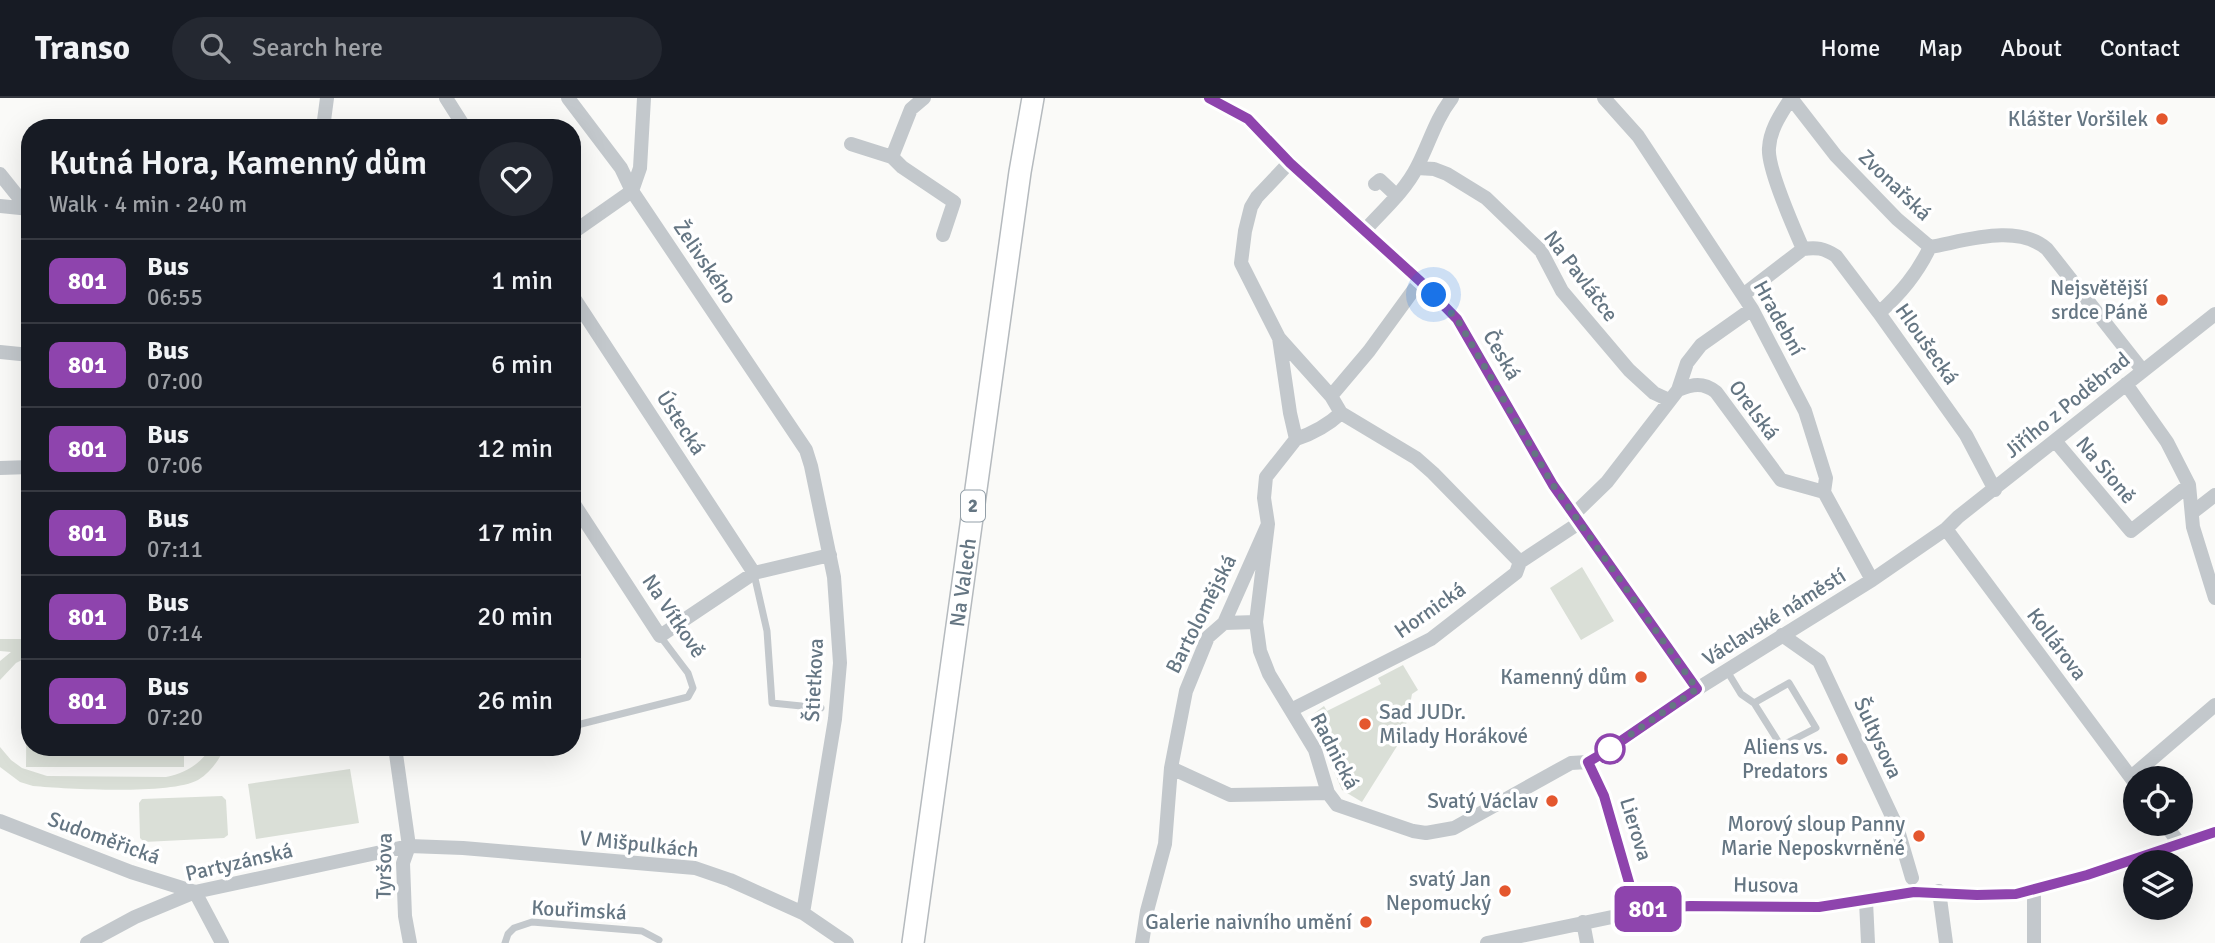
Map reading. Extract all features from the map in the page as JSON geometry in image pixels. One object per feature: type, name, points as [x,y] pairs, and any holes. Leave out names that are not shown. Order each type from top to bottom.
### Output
[{"type":"main road","name":"Na Valech","points":[[912,943],[1018,185],[1033,98]]},
{"type":"street","points":[[446,98],[459,119]]},
{"type":"street","name":"Želivského","points":[[568,98],[621,168],[632,191],[806,450]]},
{"type":"street","points":[[581,227],[632,191],[640,169],[644,98]]},
{"type":"street","points":[[892,157],[911,109],[925,98]]},
{"type":"street","name":"Česká","points":[[1209,98],[1248,119],[1290,163],[1420,281],[1457,319],[1525,438],[1576,519],[1697,689]]},
{"type":"street","points":[[1365,230],[1397,196],[1417,168],[1439,115],[1452,98]]},
{"type":"street","name":"Hradební","points":[[1604,98],[1638,136],[1745,305],[1805,411],[1826,478],[1824,492],[1872,580]]},
{"type":"street","points":[[1576,519],[1674,395],[1687,363],[1701,345],[1803,248],[1785,207],[1768,151],[1777,121],[1791,98]]},
{"type":"street","name":"Zvonařská","points":[[1791,98],[1836,156],[1897,219],[1930,247],[2002,236],[2027,237],[2039,241],[2143,371]]},
{"type":"street","points":[[323,99],[323,119]]},
{"type":"street","points":[[851,144],[892,157],[902,167],[954,202],[943,235]]},
{"type":"street","points":[[1290,163],[1257,197],[1251,207],[1241,263],[1279,338],[1331,396],[1341,413],[1416,458],[1520,562]]},
{"type":"street","name":"Na Pavláčce","points":[[1417,168],[1434,169],[1447,174],[1486,198],[1541,251],[1562,291],[1629,370],[1654,393],[1674,395]]},
{"type":"street","points":[[0,173],[21,199]]},
{"type":"street","points":[[1375,184],[1380,180],[1397,196]]},
{"type":"street","points":[[0,206],[21,208]]},
{"type":"street","name":"Hloušecká","points":[[1803,248],[1816,247],[1828,250],[1836,256],[1880,313],[1966,435],[1995,490]]},
{"type":"street","points":[[1880,313],[1903,291],[1920,269],[1930,247]]},
{"type":"street","points":[[1331,396],[1369,351],[1420,281]]},
{"type":"street","name":"Ústecká","points":[[581,309],[754,573]]},
{"type":"street","name":"Jiřího z Poděbrad","points":[[1946,529],[2215,314]]},
{"type":"street","points":[[1279,338],[1296,439],[1312,434],[1341,413]]},
{"type":"street","points":[[0,352],[21,354]]},
{"type":"street","name":"Orelská","points":[[1674,395],[1691,384],[1707,385],[1722,398],[1781,480],[1824,492]]},
{"type":"street","points":[[2126,384],[2167,442],[2189,485],[2193,527],[2215,598]]},
{"type":"street","name":"Bartolomějská","points":[[1142,943],[1147,911],[1165,844],[1171,768],[1186,691],[1208,637],[1224,623],[1268,524],[1264,498],[1266,477],[1296,439]]},
{"type":"street","name":"Na Sioně","points":[[2056,442],[2131,531],[2189,485]]},
{"type":"street","name":"Štietkova","points":[[803,913],[835,719],[840,663],[834,577],[806,450]]},
{"type":"street","points":[[0,468],[21,467]]},
{"type":"street","points":[[2193,512],[2215,495]]},
{"type":"street","name":"Na Vítkově","points":[[581,518],[660,636]]},
{"type":"street","name":"Hornická","points":[[1291,710],[1431,639],[1516,573],[1520,562],[1576,519]]},
{"type":"street","name":"Radnická","points":[[1268,524],[1256,622],[1264,663],[1315,750],[1328,793],[1337,805],[1426,833],[1454,828],[1571,763],[1588,762]]},
{"type":"street","name":"Václavské náměstí","points":[[1588,762],[1697,689],[1872,580],[1946,529]]},
{"type":"street","name":"Kollárova","points":[[1946,529],[2123,767]]},
{"type":"street","points":[[660,636],[754,573],[830,555]]},
{"type":"street","points":[[1224,623],[1256,622]]},
{"type":"street","name":"Šultysova","points":[[1782,635],[1819,660],[1896,827],[1912,878]]},
{"type":"street","points":[[2148,766],[2215,705]]},
{"type":"street","name":"Tyršova","points":[[396,756],[409,846],[403,863],[405,916],[410,943]]},
{"type":"street","name":"Lierova","points":[[1588,762],[1604,796],[1637,910]]},
{"type":"street","points":[[1171,768],[1230,795],[1328,793]]},
{"type":"street","name":"Sudoměřická","points":[[0,821],[131,872],[195,892]]},
{"type":"street","name":"Husova","points":[[1487,943],[1637,910],[1690,906],[1819,907],[1914,892],[1939,891],[1977,895],[2040,889],[2215,832]]},
{"type":"street","points":[[2173,836],[2179,844]]},
{"type":"street","name":"V Mišpulkách","points":[[409,846],[463,848],[695,868],[730,880],[803,913],[846,943]]},
{"type":"street","name":"Partyzánská","points":[[87,943],[135,917],[195,892],[409,846]]},
{"type":"street","points":[[2034,936],[2040,889]]},
{"type":"street","points":[[1939,891],[1946,943]]},
{"type":"street","points":[[195,892],[222,943]]},
{"type":"street","points":[[1866,901],[1868,943]]},
{"type":"street","points":[[1583,922],[1587,943]]},
{"type":"lane","points":[[754,573],[767,631],[772,703],[821,708]]},
{"type":"lane","name":"Na Vítkově","points":[[581,724],[688,696],[693,688],[688,673],[660,636]]},
{"type":"lane","points":[[1727,670],[1741,694],[1754,703],[1781,746],[1815,728],[1789,683],[1754,703]]},
{"type":"lane","name":"Kouřimská","points":[[505,943],[514,928],[532,922],[642,931],[659,940]]},
{"type":"shaded area","points":[[1582,567],[1614,621],[1581,640],[1550,588]]},
{"type":"shaded area","points":[[0,639],[21,639],[21,660],[0,680],[0,661],[11,652],[0,651]]},
{"type":"shaded area","name":"Sad JUDr. Milady Horákové","points":[[1403,665],[1418,690],[1412,694],[1404,735],[1362,802],[1342,790],[1312,715],[1324,706],[1327,711],[1381,684],[1378,678]]},
{"type":"shaded area","points":[[0,747],[22,768],[47,776],[166,777],[192,767],[204,756],[220,756],[198,780],[166,788],[118,790],[33,786],[20,782],[0,767]]},
{"type":"shaded area","points":[[26,756],[184,756],[184,767],[26,767]]},
{"type":"shaded area","points":[[350,769],[359,823],[256,839],[248,784]]},
{"type":"shaded area","points":[[222,796],[226,800],[228,835],[224,838],[144,842],[140,838],[139,803],[142,799]]},
{"type":"bus line","name":"801","points":[[1209,98],[1248,119],[1290,163],[1448,308],[1496,384],[1553,485],[1697,689],[1588,762],[1604,796],[1637,910],[1726,905],[1819,907],[1914,892],[2016,894],[2087,875],[2215,832]]},
{"type":"place","name":"Klášter Voršilek","points":[[2162,119]]},
{"type":"place","name":"Nejsvětější srdce Páně","points":[[2162,300]]},
{"type":"place","name":"Kamenný dům","points":[[1641,677]]},
{"type":"place","name":"Sad JUDr. Milady Horákové","points":[[1365,724]]},
{"type":"place","name":"Aliens vs. Predators","points":[[1842,759]]},
{"type":"place","name":"Svatý Václav","points":[[1552,801]]},
{"type":"place","name":"Morový sloup Panny Marie Neposkvrněné","points":[[1919,836]]},
{"type":"place","name":"svatý Jan Nepomucký","points":[[1505,891]]},
{"type":"place","name":"Galerie naivního umění","points":[[1366,922]]},
{"type":"route","points":[[1434,295],[1457,319],[1563,500],[1697,689],[1605,752],[1610,749]]}]
